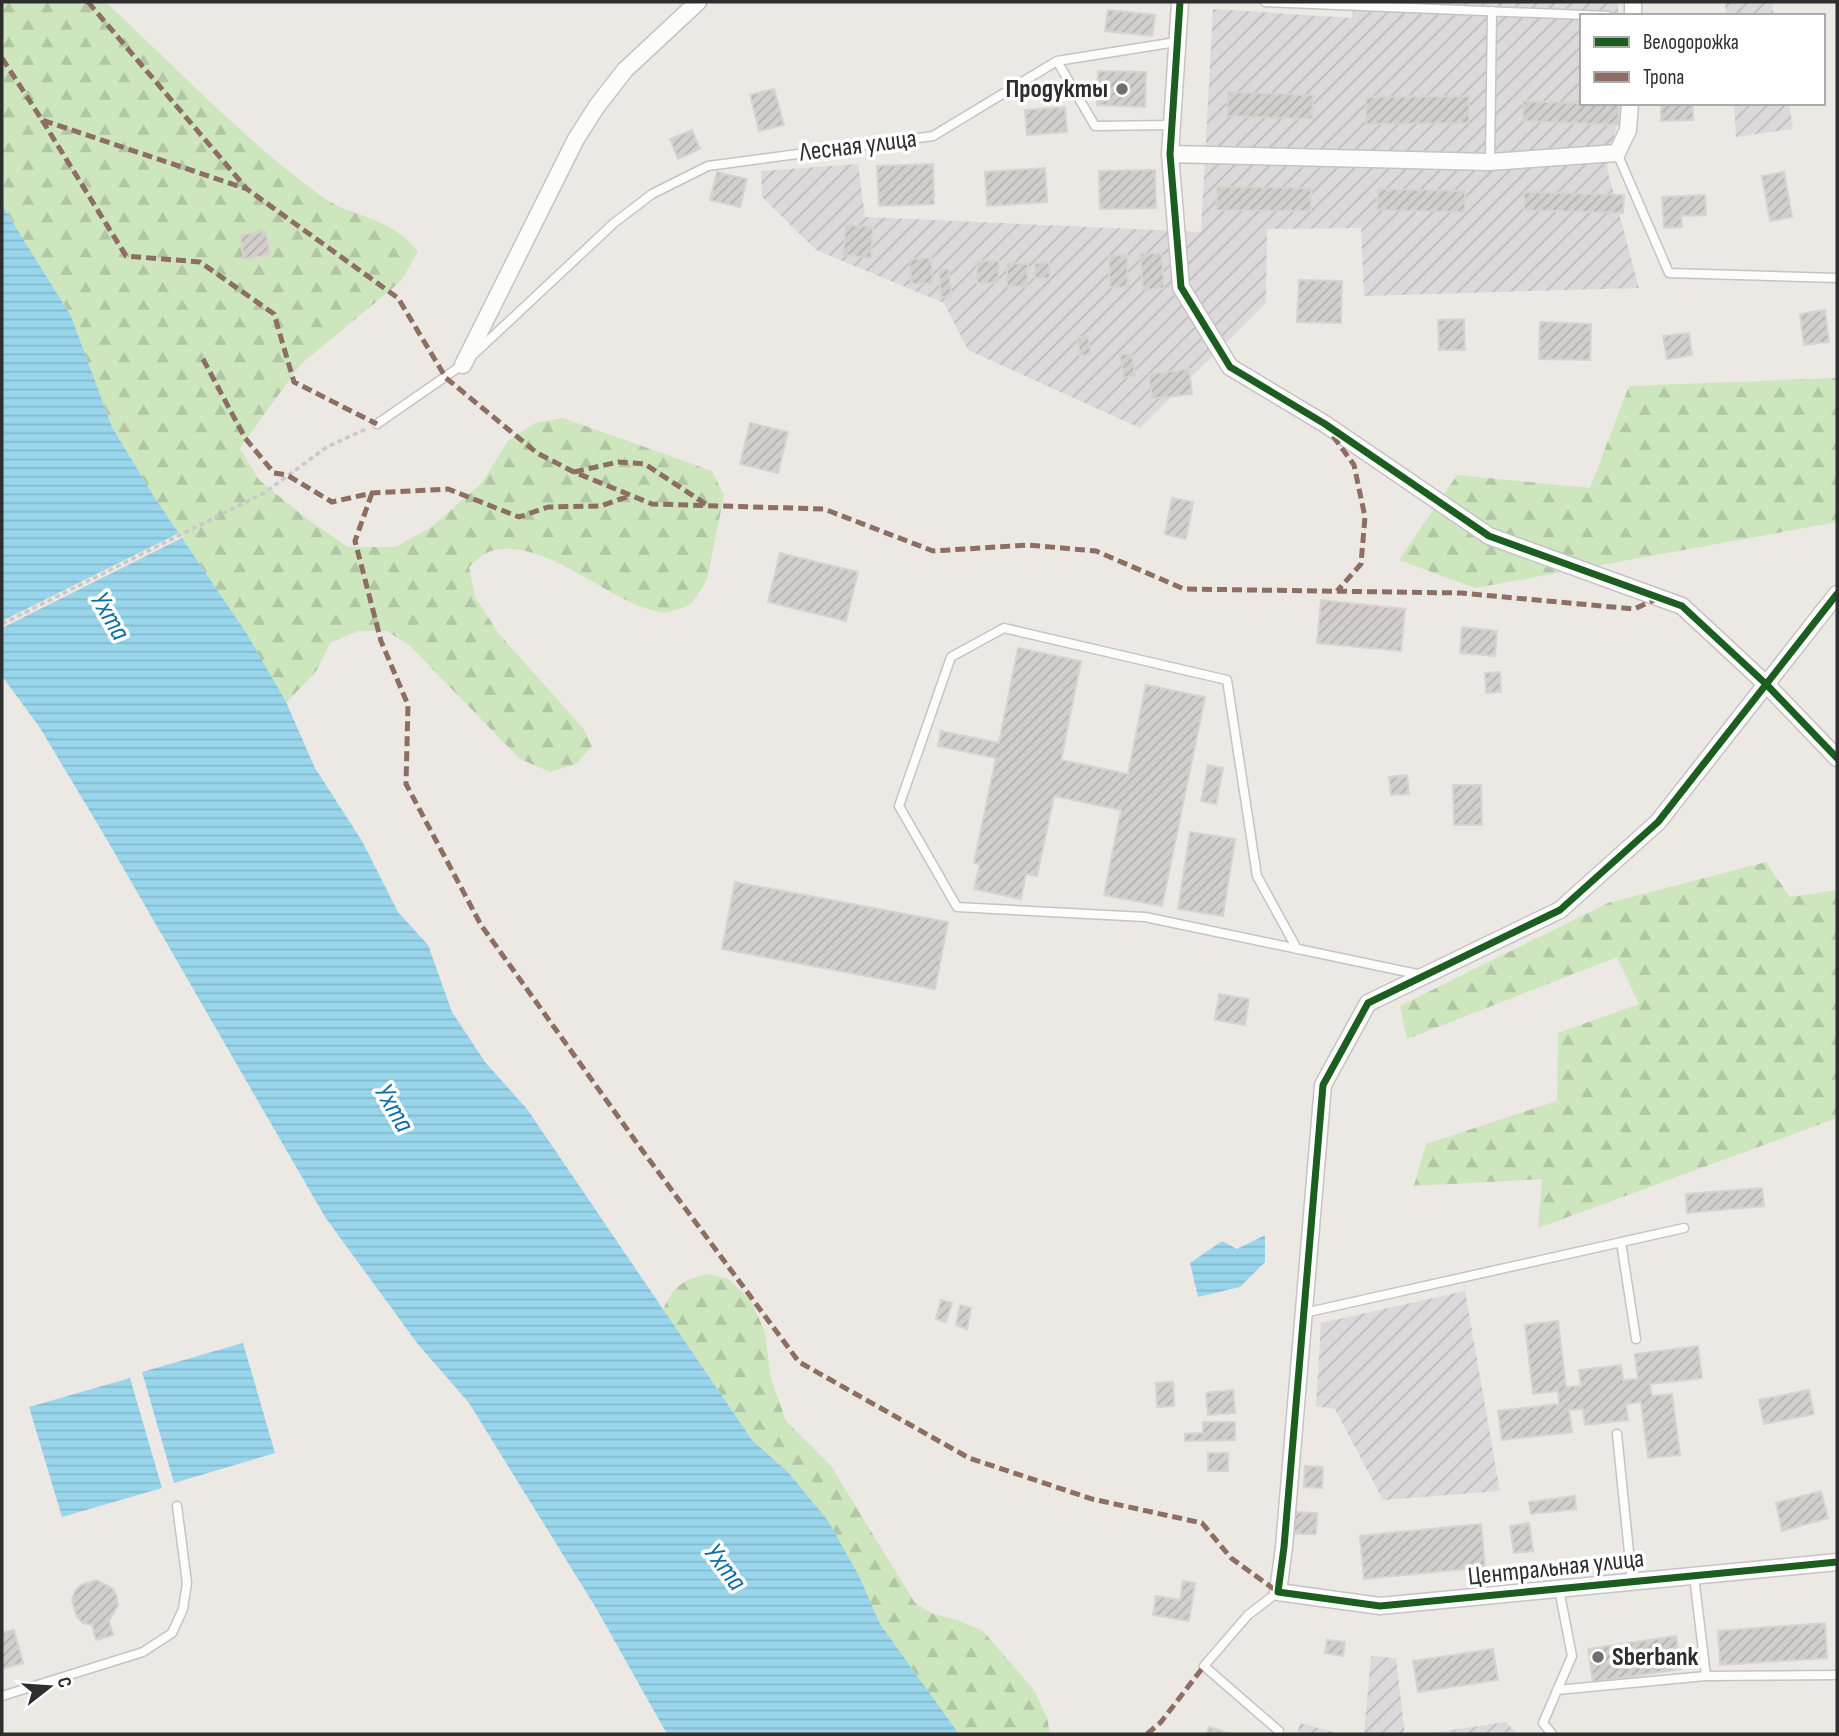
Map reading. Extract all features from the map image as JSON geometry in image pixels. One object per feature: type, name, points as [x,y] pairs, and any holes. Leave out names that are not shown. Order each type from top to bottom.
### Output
[{"type":"street","points":[[463,365],[576,139],[590,117],[625,70],[698,2]]},
{"type":"street","points":[[1181,2],[1170,154],[1181,287],[1230,367],[1325,424],[1489,536],[1682,606],[1766,684],[1837,758]]},
{"type":"street","points":[[1170,154],[1490,162],[1617,153],[1628,130],[1630,105]]},
{"type":"street","points":[[1278,1592],[1323,1085],[1368,1003],[1560,911],[1658,822],[1837,594]]},
{"type":"street","name":"Центральная улица","points":[[1278,1592],[1380,1606],[1837,1562]]},
{"type":"lane","points":[[1265,2],[1580,15]]},
{"type":"lane","points":[[1490,162],[1492,11]]},
{"type":"lane","name":"Лесная улица","points":[[377,424],[463,365],[614,223],[652,194],[708,166],[933,136],[1056,61],[1177,42]]},
{"type":"lane","points":[[1056,61],[1095,126],[1172,125]]},
{"type":"lane","points":[[1617,153],[1669,273],[1837,278]]},
{"type":"lane","points":[[1297,949],[1257,876],[1227,680],[1004,628],[951,657],[899,806],[957,907],[1145,917],[1297,949],[1425,975]]},
{"type":"lane","points":[[1304,1312],[1684,1228]]},
{"type":"lane","points":[[1621,1242],[1636,1339]]},
{"type":"lane","points":[[1617,1434],[1632,1582]]},
{"type":"lane","points":[[2,1696],[143,1652],[172,1633],[183,1609],[187,1583],[177,1506]]},
{"type":"lane","points":[[1694,1576],[1706,1676]]},
{"type":"lane","points":[[1552,1734],[1543,1723],[1572,1656],[1559,1589]]},
{"type":"lane","points":[[1278,1592],[1248,1615],[1204,1666],[1279,1731]]},
{"type":"lane","points":[[1557,1690],[1706,1676],[1837,1675]]},
{"type":"path","points":[[2,624],[264,494],[327,447],[377,424]]},
{"type":"shaded area","points":[[1354,2],[1618,2],[1618,14],[1580,14],[1580,105],[1617,105],[1617,123],[1607,168],[1639,288],[1364,296],[1361,228],[1267,229],[1266,303],[1140,428],[968,350],[944,303],[816,250],[762,197],[761,171],[858,164],[865,217],[1201,232],[1213,9],[1352,18]]},
{"type":"shaded area","points":[[1725,2],[1772,2],[1774,14],[1726,14]]},
{"type":"shaded area","points":[[1734,105],[1789,105],[1793,129],[1736,137]]},
{"type":"shaded area","points":[[1465,1291],[1500,1491],[1383,1500],[1335,1409],[1316,1406],[1321,1323]]},
{"type":"shaded area","points":[[1371,1656],[1396,1658],[1405,1734],[1364,1734]]},
{"type":"shaded area","points":[[1506,1722],[1517,1734],[1425,1734]]},
{"type":"shaded area","points":[[1300,1723],[1341,1734],[1297,1734]]},
{"type":"green space","points":[[2,2],[106,2],[227,118],[304,183],[335,205],[391,228],[418,251],[401,281],[300,365],[240,448],[259,480],[307,519],[348,547],[395,547],[430,528],[481,484],[508,441],[535,423],[563,418],[712,471],[724,495],[707,580],[691,604],[664,612],[640,606],[551,560],[529,552],[507,549],[486,553],[469,567],[475,597],[499,634],[583,728],[592,746],[576,764],[550,772],[520,759],[409,645],[387,631],[358,631],[330,643],[317,670],[286,703],[247,634],[153,495],[112,427],[71,316],[2,205]]},
{"type":"green space","points":[[1837,378],[1837,522],[1475,588],[1399,560],[1457,475],[1590,488],[1629,386]]},
{"type":"green space","points":[[1766,862],[1790,897],[1837,890],[1837,1118],[1538,1228],[1542,1179],[1414,1186],[1426,1144],[1557,1101],[1558,1033],[1639,1004],[1617,957],[1407,1039],[1400,1006],[1608,903]]},
{"type":"green space","points":[[706,1274],[728,1279],[750,1299],[765,1332],[771,1379],[786,1421],[831,1466],[915,1603],[933,1614],[955,1619],[983,1631],[1034,1690],[1047,1718],[1050,1734],[959,1734],[880,1624],[859,1576],[788,1472],[752,1440],[663,1309],[680,1285]]},
{"type":"water","name":"Ухта","points":[[2,205],[71,316],[112,427],[153,495],[247,634],[286,702],[315,768],[362,841],[398,912],[428,945],[452,1012],[485,1062],[527,1109],[752,1440],[788,1472],[828,1521],[859,1576],[880,1624],[959,1734],[667,1734],[596,1608],[469,1403],[417,1343],[325,1217],[103,833],[40,728],[2,676]]},
{"type":"water","points":[[1265,1235],[1265,1262],[1240,1287],[1198,1297],[1190,1263],[1222,1241],[1237,1249]]},
{"type":"water","points":[[243,1343],[275,1453],[174,1483],[142,1372]]},
{"type":"water","points":[[130,1378],[162,1488],[62,1517],[29,1407]]},
{"type":"pier","points":[[181,532],[184,537],[2,628],[2,621]]},
{"type":"building","points":[[1108,10],[1155,15],[1152,36],[1105,31]]},
{"type":"building","name":"Продукты","points":[[1098,71],[1146,72],[1145,107],[1097,105]]},
{"type":"building","points":[[774,89],[784,125],[759,131],[750,95]]},
{"type":"building","points":[[1228,92],[1313,95],[1312,119],[1227,116]]},
{"type":"building","points":[[1469,96],[1469,123],[1366,124],[1366,97]]},
{"type":"building","points":[[1523,101],[1619,105],[1618,125],[1523,121]]},
{"type":"building","points":[[1661,105],[1693,105],[1693,120],[1661,121]]},
{"type":"building","points":[[1065,107],[1067,132],[1027,135],[1025,110]]},
{"type":"building","points":[[692,130],[700,149],[678,159],[670,139]]},
{"type":"building","points":[[933,164],[934,204],[879,206],[877,166]]},
{"type":"building","points":[[1045,168],[1047,202],[987,206],[985,172]]},
{"type":"building","points":[[1155,170],[1156,208],[1100,209],[1099,171]]},
{"type":"building","points":[[717,172],[747,179],[740,207],[710,200]]},
{"type":"building","points":[[1784,172],[1792,217],[1770,221],[1762,176]]},
{"type":"building","points":[[1217,187],[1311,188],[1311,211],[1216,210]]},
{"type":"building","points":[[1378,189],[1465,191],[1465,212],[1377,210]]},
{"type":"building","points":[[1524,192],[1624,195],[1623,213],[1524,210]]},
{"type":"building","points":[[1705,195],[1706,215],[1681,216],[1682,227],[1664,228],[1662,197]]},
{"type":"building","points":[[846,225],[873,227],[871,258],[843,255]]},
{"type":"building","points":[[266,231],[270,255],[244,259],[240,235]]},
{"type":"building","points":[[1162,253],[1164,288],[1143,290],[1140,254]]},
{"type":"building","points":[[1127,255],[1128,287],[1110,288],[1109,256]]},
{"type":"building","points":[[931,258],[933,283],[911,284],[910,259]]},
{"type":"building","points":[[977,261],[999,261],[998,283],[977,283]]},
{"type":"building","points":[[1007,263],[1028,264],[1027,287],[1007,286]]},
{"type":"building","points":[[1035,263],[1049,263],[1050,278],[1035,279]]},
{"type":"building","points":[[949,269],[951,296],[941,297],[939,270]]},
{"type":"building","points":[[1299,280],[1342,281],[1341,323],[1297,322]]},
{"type":"building","points":[[1825,310],[1829,342],[1804,345],[1800,314]]},
{"type":"building","points":[[1464,319],[1465,350],[1439,350],[1438,320]]},
{"type":"building","points":[[1540,322],[1591,324],[1590,360],[1539,359]]},
{"type":"building","points":[[1689,333],[1692,355],[1667,359],[1663,336]]},
{"type":"building","points":[[1088,336],[1091,354],[1080,356],[1077,338]]},
{"type":"building","points":[[1132,353],[1135,376],[1124,378],[1120,355]]},
{"type":"building","points":[[1189,369],[1192,394],[1152,399],[1149,374]]},
{"type":"building","points":[[750,423],[788,432],[778,473],[740,464]]},
{"type":"building","points":[[1172,498],[1193,502],[1186,539],[1165,534]]},
{"type":"building","points":[[780,553],[858,572],[846,621],[768,602]]},
{"type":"building","points":[[1321,600],[1405,609],[1401,651],[1317,643]]},
{"type":"building","points":[[1462,627],[1497,631],[1495,656],[1460,653]]},
{"type":"building","points":[[1018,648],[1081,661],[1061,760],[1128,774],[1146,685],[1205,697],[1162,906],[1104,895],[1121,810],[1054,796],[1037,876],[1026,874],[1021,899],[974,889],[980,864],[974,863],[996,758],[938,746],[941,731],[999,743]]},
{"type":"building","points":[[1500,672],[1501,692],[1486,693],[1485,673]]},
{"type":"building","points":[[1208,765],[1223,768],[1216,804],[1201,801]]},
{"type":"building","points":[[1407,775],[1409,794],[1391,795],[1389,777]]},
{"type":"building","points":[[1453,785],[1481,785],[1482,825],[1454,825]]},
{"type":"building","points":[[1190,832],[1235,839],[1223,916],[1178,909]]},
{"type":"building","points":[[735,882],[948,922],[935,989],[722,949]]},
{"type":"building","points":[[1219,994],[1249,999],[1245,1025],[1215,1020]]},
{"type":"building","points":[[1762,1188],[1764,1206],[1687,1213],[1686,1194]]},
{"type":"building","points":[[941,1300],[952,1303],[946,1322],[936,1319]]},
{"type":"building","points":[[960,1305],[971,1308],[967,1329],[956,1325]]},
{"type":"building","points":[[1558,1321],[1566,1387],[1581,1386],[1579,1370],[1621,1365],[1623,1380],[1638,1379],[1635,1354],[1698,1346],[1702,1378],[1650,1384],[1652,1396],[1672,1394],[1680,1455],[1648,1458],[1641,1402],[1626,1404],[1628,1420],[1585,1425],[1583,1409],[1569,1410],[1572,1432],[1502,1440],[1498,1411],[1559,1404],[1558,1391],[1533,1394],[1525,1325]]},
{"type":"building","points":[[1173,1382],[1174,1406],[1157,1407],[1156,1383]]},
{"type":"building","points":[[1233,1390],[1235,1413],[1208,1415],[1206,1393]]},
{"type":"building","points":[[1809,1390],[1814,1414],[1764,1424],[1759,1400]]},
{"type":"building","points":[[1203,1422],[1235,1422],[1235,1440],[1185,1441],[1185,1434],[1203,1433]]},
{"type":"building","points":[[1208,1453],[1228,1453],[1228,1471],[1208,1471]]},
{"type":"building","points":[[1305,1466],[1323,1467],[1322,1488],[1304,1487]]},
{"type":"building","points":[[1821,1491],[1828,1518],[1782,1531],[1776,1503]]},
{"type":"building","points":[[1575,1496],[1576,1509],[1531,1514],[1529,1502]]},
{"type":"building","points":[[1294,1512],[1317,1513],[1316,1534],[1293,1534]]},
{"type":"building","points":[[1529,1523],[1533,1551],[1514,1553],[1510,1526]]},
{"type":"building","points":[[1481,1524],[1485,1567],[1364,1579],[1360,1536]]},
{"type":"building","points":[[97,1580],[113,1589],[118,1605],[109,1621],[113,1635],[96,1640],[92,1625],[83,1623],[77,1617],[72,1600],[81,1585]]},
{"type":"building","points":[[1183,1581],[1195,1583],[1189,1621],[1153,1615],[1156,1596],[1180,1600]]},
{"type":"building","points":[[1825,1623],[1827,1658],[1720,1665],[1718,1631]]},
{"type":"building","points":[[14,1630],[23,1663],[2,1669],[2,1633]]},
{"type":"building","points":[[1676,1636],[1681,1669],[1593,1682],[1588,1649]]},
{"type":"building","points":[[1327,1640],[1345,1642],[1343,1656],[1325,1653]]},
{"type":"building","points":[[1493,1649],[1498,1680],[1418,1692],[1413,1661]]},
{"type":"building","points":[[1209,1727],[1232,1734],[1207,1734]]},
{"type":"marked path","points":[[88,2],[247,189],[398,298],[446,378],[537,453],[574,472],[652,504],[824,509],[933,551],[1028,545],[1096,551],[1184,589],[1461,593],[1634,609],[1659,598]]},
{"type":"marked path","points":[[2,58],[42,120],[247,189]]},
{"type":"marked path","points":[[42,120],[126,256],[200,262],[274,314],[294,382],[377,424]]},
{"type":"marked path","points":[[203,359],[245,438],[274,473],[287,475],[332,502],[372,493],[448,489],[519,517],[548,507],[601,506],[629,496]]},
{"type":"marked path","points":[[1333,436],[1354,465],[1365,517],[1361,564],[1337,591]]},
{"type":"marked path","points":[[574,472],[618,462],[645,464],[707,505]]},
{"type":"marked path","points":[[372,493],[355,541],[381,641],[408,705],[406,784],[481,925],[642,1150],[799,1362],[969,1458],[1092,1499],[1202,1523],[1231,1558],[1278,1592]]},
{"type":"marked path","points":[[1147,1734],[1161,1722],[1204,1666]]},
{"type":"cycle path","points":[[1180,2],[1170,154],[1181,287],[1230,367],[1325,424],[1489,536],[1682,606],[1766,684],[1837,758]]},
{"type":"cycle path","points":[[1837,594],[1658,822],[1560,910],[1368,1003],[1323,1085],[1278,1592],[1380,1606],[1837,1562]]},
{"type":"place","name":"Продукты","points":[[1122,89]]},
{"type":"place","name":"Sberbank","points":[[1598,1657]]}]
